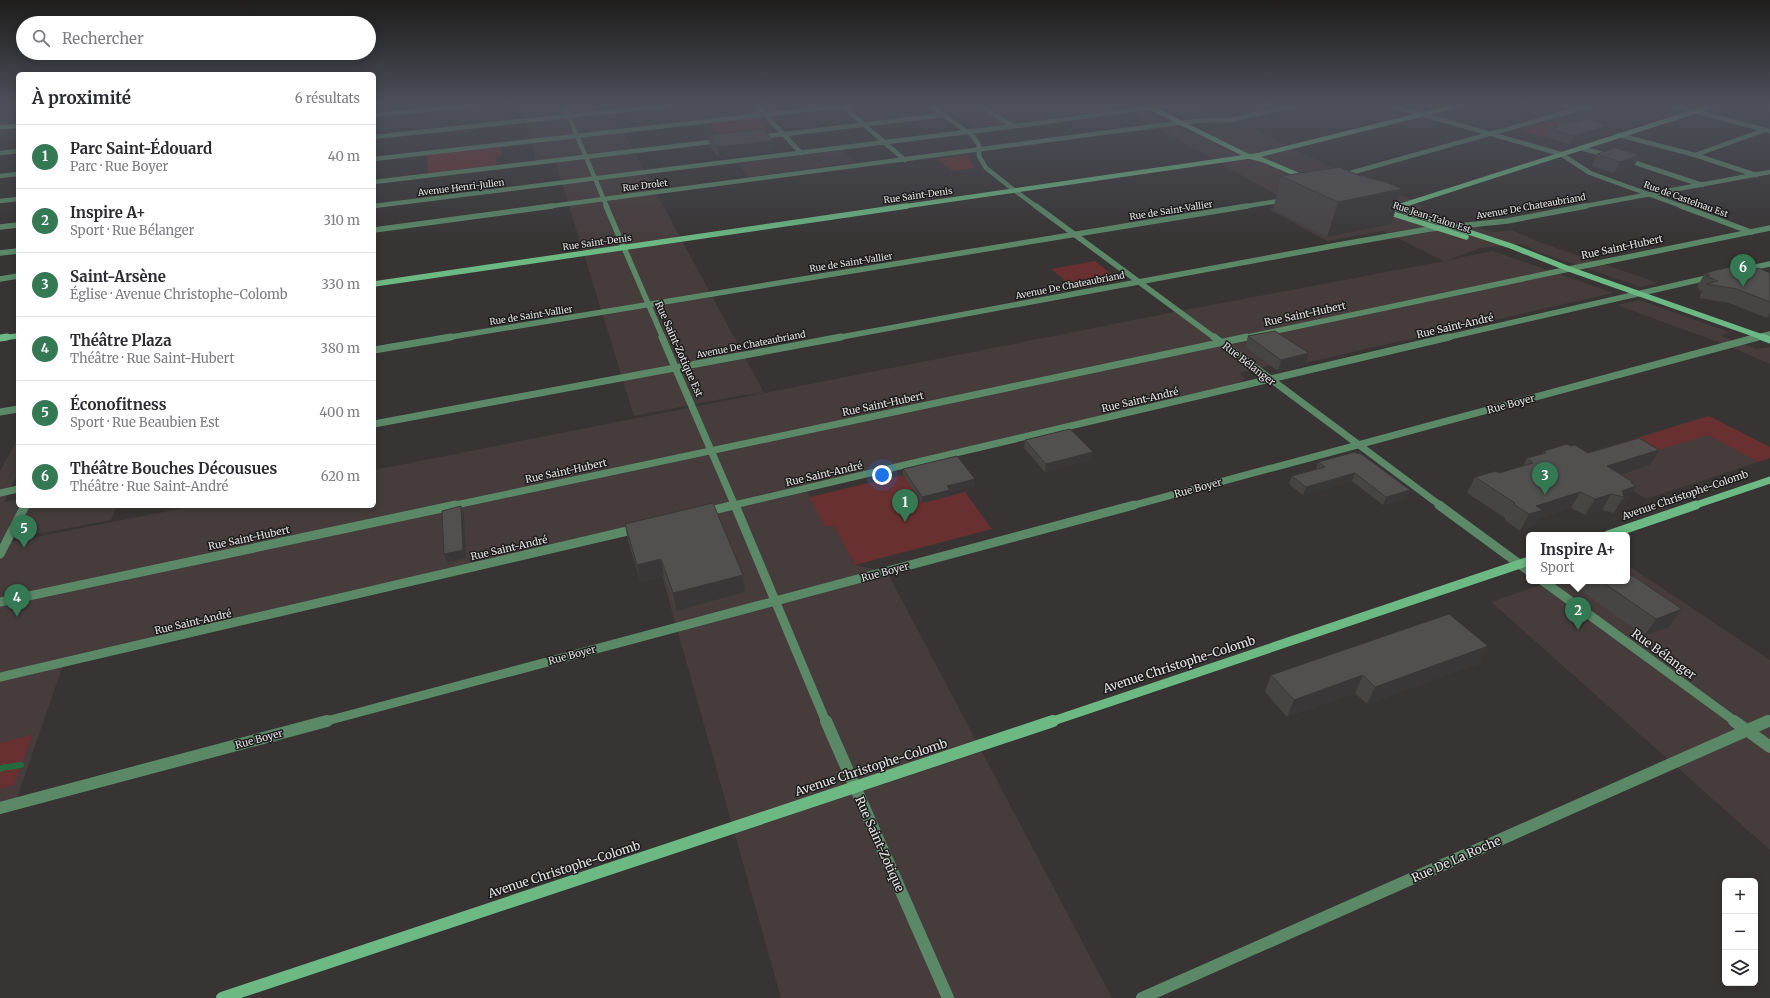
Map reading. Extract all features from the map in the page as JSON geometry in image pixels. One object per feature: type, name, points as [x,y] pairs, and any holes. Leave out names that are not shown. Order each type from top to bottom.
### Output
[{"type":"main road","points":[[1239,152],[1311,180]]},
{"type":"main road","name":"Rue Saint-Denis","points":[[376,284],[1273,152]]},
{"type":"main road","points":[[1395,208],[1556,157],[1569,152]]},
{"type":"main road","points":[[1248,156],[1252,160],[1276,172]]},
{"type":"main road","points":[[1292,179],[1302,183]]},
{"type":"main road","name":"Rue Jean-Talon Est","points":[[1378,203],[1511,246],[1568,270]]},
{"type":"main road","name":"Rue Jean-Talon Est","points":[[1381,210],[1568,270],[1770,340]]},
{"type":"main road","points":[[0,338],[16,336]]},
{"type":"main road","name":"Avenue Christophe-Colomb","points":[[1617,532],[1770,480]]},
{"type":"main road","name":"Avenue Christophe-Colomb","points":[[222,998],[1526,561]]},
{"type":"street","points":[[0,153],[13,152]]},
{"type":"street","points":[[376,159],[440,152]]},
{"type":"street","name":"Rue Saint-Zotique Est","points":[[584,152],[647,305],[775,601]]},
{"type":"street","points":[[376,182],[632,152]]},
{"type":"street","name":"Avenue Henri-Julien","points":[[376,206],[812,152]]},
{"type":"street","points":[[895,152],[904,160]]},
{"type":"street","name":"Rue Drolet","points":[[376,230],[967,152]]},
{"type":"street","name":"Rue Bélanger","points":[[979,152],[980,158],[986,168],[1014,190],[1526,569]]},
{"type":"street","points":[[1336,177],[1427,152]]},
{"type":"street","name":"Rue de Castelnau Est","points":[[1552,152],[1561,154],[1588,172],[1751,232]]},
{"type":"street","points":[[1593,152],[1650,167],[1702,185]]},
{"type":"street","points":[[1682,152],[1756,175]]},
{"type":"street","points":[[1695,155],[1705,152]]},
{"type":"street","name":"Avenue De Chateaubriand","points":[[376,424],[1438,228],[1500,222],[1770,172]]},
{"type":"street","points":[[0,176],[16,174]]},
{"type":"street","points":[[0,201],[16,199]]},
{"type":"street","name":"Rue de Saint-Vallier","points":[[376,350],[1291,200]]},
{"type":"street","points":[[0,227],[16,225]]},
{"type":"street","name":"Rue Saint-Hubert","points":[[0,602],[1770,228]]},
{"type":"street","points":[[0,253],[16,251]]},
{"type":"street","points":[[1736,272],[1770,264]]},
{"type":"street","points":[[0,279],[16,276]]},
{"type":"street","name":"Rue Saint-André","points":[[697,514],[1268,379],[1717,276]]},
{"type":"street","name":"Rue Boyer","points":[[0,808],[1358,446],[1770,334]]},
{"type":"street","points":[[0,412],[16,409]]},
{"type":"street","points":[[0,493],[16,490]]},
{"type":"street","points":[[0,554],[24,508]]},
{"type":"street","name":"Rue Saint-André","points":[[0,677],[643,527]]},
{"type":"street","name":"Rue Bélanger","points":[[1547,584],[1770,747]]},
{"type":"street","name":"Rue Saint-Zotique","points":[[775,601],[854,787],[948,998]]},
{"type":"street","name":"Rue De La Roche","points":[[1142,998],[1770,720]]},
{"type":"shaded area","points":[[458,152],[501,152],[502,155],[495,156],[497,165],[428,173],[427,155]]},
{"type":"shaded area","points":[[534,152],[634,152],[764,393],[743,395],[634,416],[555,161],[537,163]]},
{"type":"shaded area","points":[[829,152],[844,152],[856,162],[748,177],[737,163]]},
{"type":"shaded area","points":[[1200,152],[1299,152],[1355,179],[1406,197],[1423,207],[1418,210],[1493,232],[1512,230],[1539,242],[1658,283],[1641,287],[1538,252],[1522,244],[1480,248],[1448,260],[1493,251],[1613,293],[1278,369],[1272,365],[1240,373],[1245,378],[1233,388],[806,489],[825,527],[833,525],[855,565],[887,572],[1112,998],[781,998],[648,526],[63,665],[15,804],[0,808],[0,544],[184,508],[376,508],[376,470],[1190,309],[1444,261],[1383,231],[1327,241],[1268,209],[1293,204]]},
{"type":"shaded area","points":[[967,155],[975,168],[953,171],[937,159]]},
{"type":"shaded area","points":[[1095,261],[1116,278],[1073,287],[1051,269]]},
{"type":"shaded area","points":[[1639,300],[1729,332],[1721,336],[1757,349],[1770,347],[1770,364],[1726,345],[1617,305]]},
{"type":"shaded area","points":[[1709,416],[1770,447],[1770,458],[1646,499],[1576,456]]},
{"type":"shaded area","points":[[1709,416],[1770,447],[1770,458],[1758,462],[1708,435],[1636,457],[1614,445]]},
{"type":"shaded area","points":[[16,442],[16,477],[4,502],[16,500],[16,508],[116,508],[111,520],[0,541],[0,471]]},
{"type":"shaded area","points":[[903,475],[922,503],[965,492],[992,529],[855,565],[833,525],[825,527],[809,497]]},
{"type":"shaded area","points":[[1630,567],[1770,660],[1770,850],[1491,602],[1543,584],[1630,584]]},
{"type":"shaded area","points":[[32,735],[14,785],[0,789],[0,743]]},
{"type":"building","points":[[1604,152],[1628,152],[1640,155],[1620,162],[1597,154]]},
{"type":"building","points":[[1340,167],[1360,176],[1386,182],[1402,189],[1338,202],[1281,176]]},
{"type":"building","points":[[1742,264],[1756,269],[1759,268],[1770,273],[1770,302],[1737,289],[1706,284],[1718,281],[1706,276],[1710,275],[1705,273]]},
{"type":"building","points":[[1275,331],[1309,353],[1281,360],[1248,336]]},
{"type":"building","points":[[1070,429],[1093,452],[1046,464],[1025,440]]},
{"type":"building","points":[[1639,438],[1659,450],[1607,466],[1633,482],[1631,483],[1636,486],[1622,491],[1624,497],[1611,494],[1595,499],[1580,492],[1536,506],[1543,510],[1529,514],[1475,477],[1496,471],[1499,473],[1533,463],[1527,458],[1546,453],[1544,451],[1567,444],[1571,446],[1575,445],[1588,453]]},
{"type":"building","points":[[1355,452],[1357,454],[1360,453],[1410,490],[1386,497],[1355,473],[1306,487],[1292,476],[1325,467],[1318,462]]},
{"type":"building","points":[[957,456],[975,479],[947,486],[950,490],[922,497],[903,469]]},
{"type":"building","points":[[713,503],[743,575],[673,593],[661,559],[637,565],[625,524]]},
{"type":"building","points":[[461,506],[463,550],[444,554],[442,511]]},
{"type":"building","points":[[1630,574],[1682,609],[1656,619],[1605,584],[1630,584]]},
{"type":"building","points":[[1449,614],[1488,646],[1375,687],[1363,675],[1294,700],[1271,675]]},
{"type":"waterway","points":[[8,767],[21,765]]},
{"type":"waterway","points":[[0,769],[5,767]]},
{"type":"place","name":"Théâtre Bouches Décousues","points":[[1743,287]]},
{"type":"place","name":"Saint-Arsène","points":[[1545,495]]},
{"type":"place","name":"Parc Saint-Édouard","points":[[905,522]]},
{"type":"place","name":"Éconofitness","points":[[24,548]]},
{"type":"place","name":"Théâtre Plaza","points":[[17,617]]},
{"type":"place","name":"Inspire A+","points":[[1578,630]]}]
